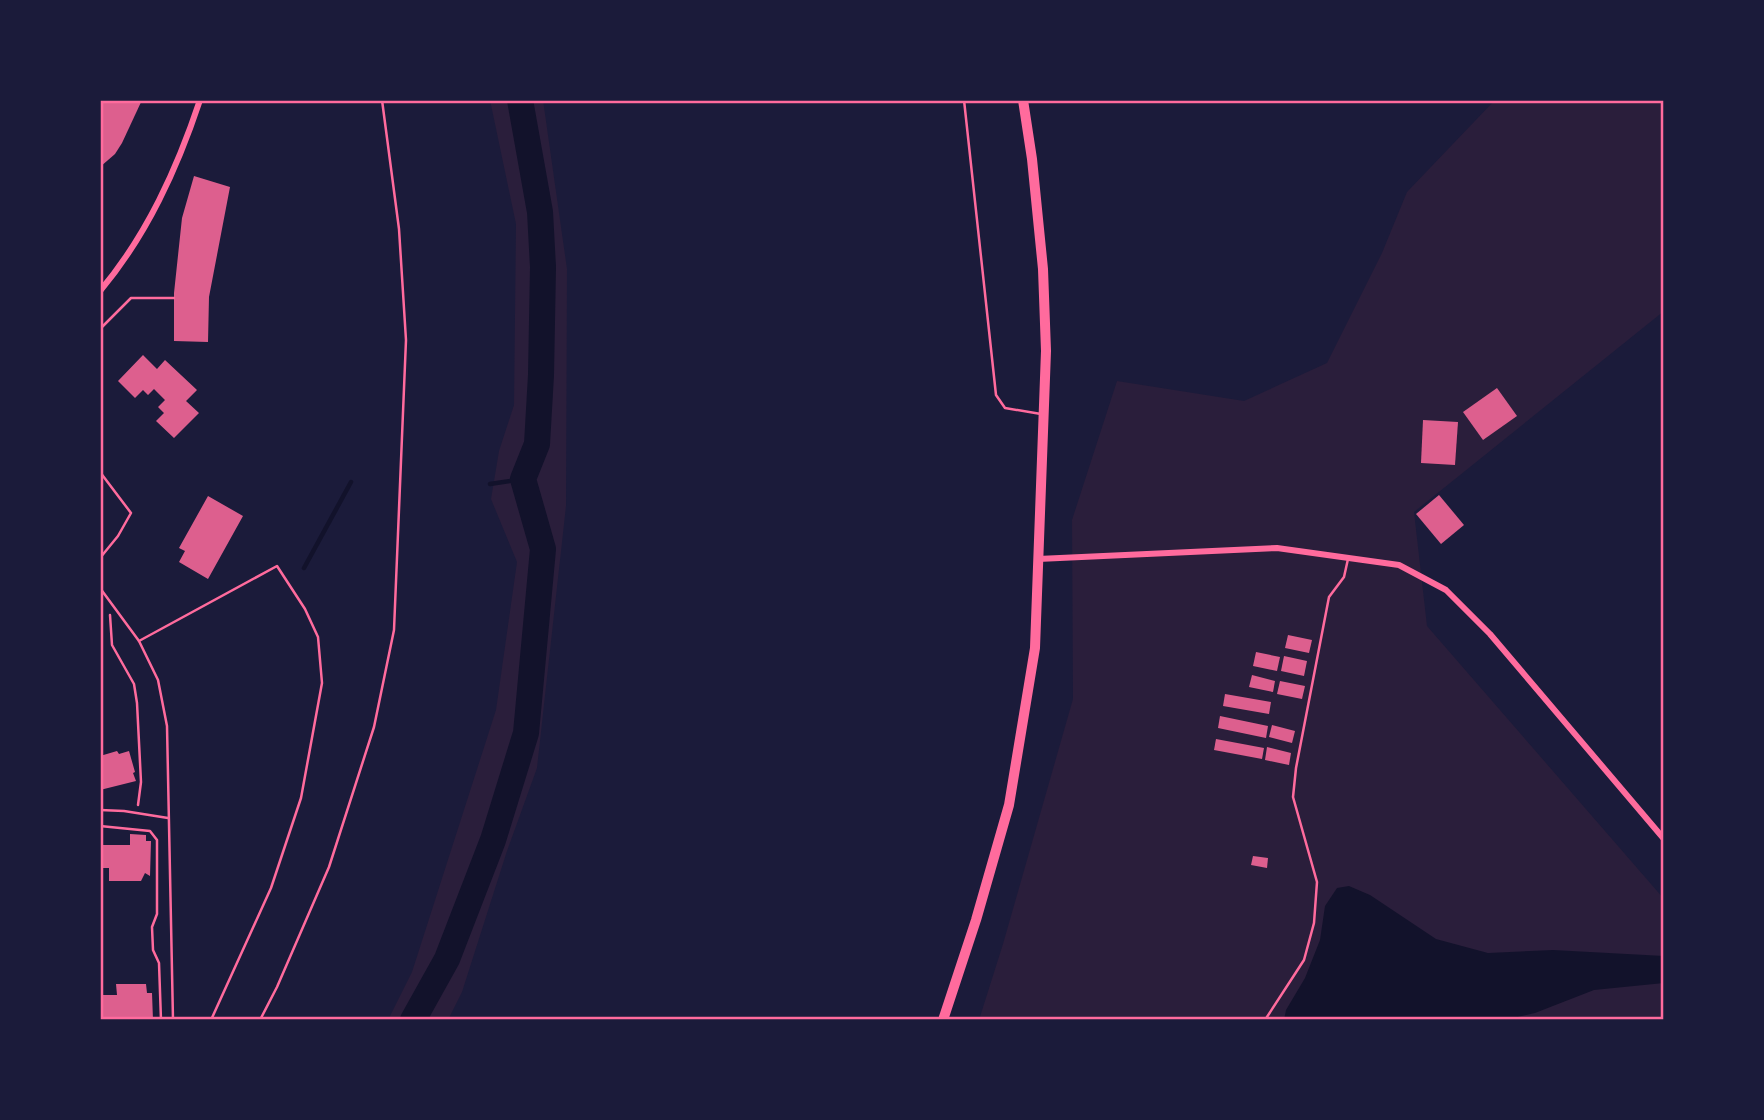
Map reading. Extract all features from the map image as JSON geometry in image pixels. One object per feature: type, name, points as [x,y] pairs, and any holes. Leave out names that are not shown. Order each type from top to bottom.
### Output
[{"type":"highway","points":[[943,1020],[1009,805],[1035,648],[1045,351],[1043,269],[1023,100]]},
{"type":"street","points":[[100,291],[140,237],[174,170],[200,100]]},
{"type":"street","points":[[1038,559],[1277,548],[1399,565],[1446,590],[1490,634],[1664,839]]},
{"type":"lane","points":[[964,100],[996,395],[1005,408],[1043,414]]},
{"type":"lane","points":[[1265,1020],[1304,960],[1314,923],[1317,882],[1293,797],[1296,768],[1329,597],[1344,577],[1348,556]]},
{"type":"lane","points":[[139,641],[277,566],[305,609],[318,637],[321,683],[300,798],[271,888],[211,1020]]},
{"type":"lane","points":[[100,587],[139,641],[158,680],[167,726],[173,1020]]},
{"type":"lane","points":[[100,810],[168,818]]},
{"type":"path","points":[[260,1020],[329,867],[374,727],[394,630],[406,340],[399,229],[382,100]]},
{"type":"path","points":[[100,329],[131,298],[174,298]]},
{"type":"path","points":[[100,472],[131,513],[118,536],[100,558]]},
{"type":"path","points":[[114,606],[110,612],[112,645],[134,684],[137,703],[141,786],[136,813],[137,829]]},
{"type":"path","points":[[100,826],[150,831],[156,839],[157,914],[152,928],[153,950],[159,963],[161,1020]]},
{"type":"shaded area","points":[[490,100],[543,100],[567,269],[566,506],[537,768],[462,992],[448,1020],[388,1020],[412,972],[496,710],[517,562],[491,499],[499,451],[514,405],[516,224]]},
{"type":"shaded area","points":[[1495,100],[1664,100],[1664,311],[1414,512],[1427,626],[1664,899],[1664,1020],[979,1020],[1073,699],[1072,520],[1117,381],[1244,401],[1327,363],[1382,253],[1407,192]]},
{"type":"shaded area","points":[[1349,886],[1370,895],[1436,939],[1488,953],[1553,950],[1664,956],[1664,983],[1594,990],[1535,1013],[1505,1020],[1284,1020],[1286,1010],[1305,978],[1320,940],[1325,906],[1337,888]]},
{"type":"building","points":[[100,100],[142,100],[122,143],[115,154],[100,167]]},
{"type":"building","points":[[194,176],[230,187],[209,297],[208,342],[174,341],[174,293],[182,218]]},
{"type":"building","points":[[143,355],[157,369],[165,360],[197,390],[186,401],[199,413],[174,438],[156,421],[164,413],[158,407],[165,400],[154,389],[148,395],[143,390],[135,398],[118,381]]},
{"type":"building","points":[[1497,388],[1517,416],[1483,440],[1463,412]]},
{"type":"building","points":[[1423,420],[1458,422],[1455,465],[1421,463]]},
{"type":"building","points":[[1439,495],[1464,525],[1441,544],[1416,514]]},
{"type":"building","points":[[208,496],[243,516],[208,579],[179,562],[185,551],[179,548]]},
{"type":"building","points":[[1288,635],[1312,640],[1309,653],[1285,648]]},
{"type":"building","points":[[1256,652],[1280,657],[1277,671],[1253,666]]},
{"type":"building","points":[[1284,656],[1307,661],[1304,676],[1281,671]]},
{"type":"building","points":[[1252,675],[1275,681],[1273,692],[1249,687]]},
{"type":"building","points":[[1280,681],[1305,686],[1302,699],[1277,694]]},
{"type":"building","points":[[1225,694],[1271,702],[1269,714],[1223,706]]},
{"type":"building","points":[[1220,716],[1268,726],[1266,738],[1218,728]]},
{"type":"building","points":[[1272,725],[1295,731],[1292,743],[1269,737]]},
{"type":"building","points":[[1216,739],[1264,748],[1262,759],[1214,750]]},
{"type":"building","points":[[1267,747],[1291,753],[1289,765],[1265,760]]},
{"type":"building","points":[[117,751],[119,754],[129,751],[136,781],[100,790],[100,756]]},
{"type":"building","points":[[130,834],[146,835],[146,841],[151,841],[150,876],[145,873],[141,881],[109,881],[109,868],[100,868],[100,845],[130,845]]},
{"type":"building","points":[[1253,856],[1268,858],[1267,868],[1251,865]]},
{"type":"building","points":[[116,984],[146,984],[147,993],[152,993],[153,1020],[100,1020],[100,995],[117,995]]},
{"type":"waterway","points":[[413,1020],[447,959],[493,840],[526,733],[543,549],[523,479],[537,444],[543,267],[540,212],[520,100]]},
{"type":"waterway","points":[[490,484],[523,479]]},
{"type":"waterway","points":[[304,568],[351,482]]}]
